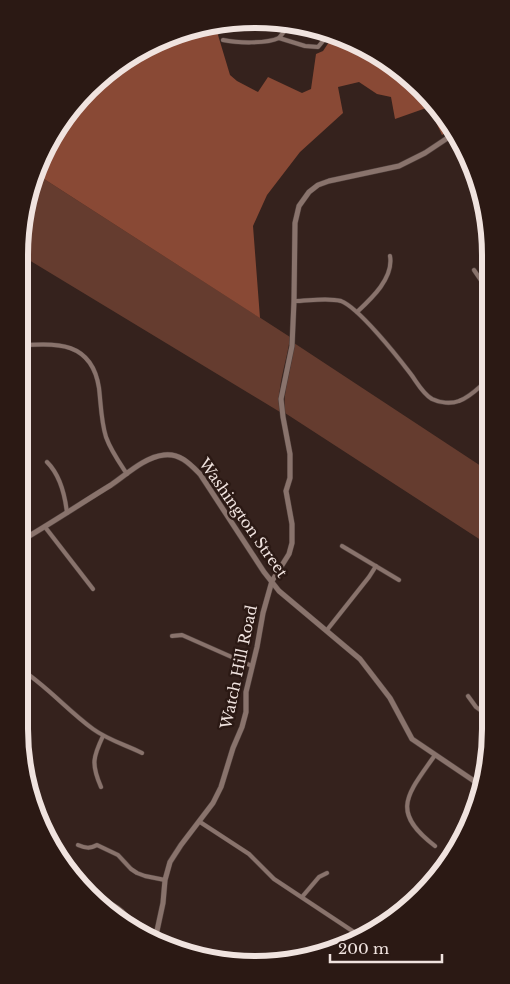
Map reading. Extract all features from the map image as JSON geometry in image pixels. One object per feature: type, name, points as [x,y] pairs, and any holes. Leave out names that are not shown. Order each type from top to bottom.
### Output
[{"type":"street","points":[[223,40],[274,40],[279,38],[286,29]]},
{"type":"street","points":[[279,38],[305,46],[318,47],[325,39]]},
{"type":"street","name":"Watch Hill Road","points":[[157,934],[163,903],[165,880],[174,854],[213,804],[221,787],[232,748],[242,727],[246,712],[246,692],[258,646],[263,613],[272,582],[289,554],[292,543],[292,524],[286,491],[291,465],[281,399],[291,352],[295,222],[299,206],[309,192],[318,185],[329,181],[390,169],[425,153],[449,137]]},
{"type":"street","points":[[357,312],[378,290],[390,266],[390,256]]},
{"type":"street","points":[[474,270],[482,282]]},
{"type":"street","points":[[294,301],[338,300],[351,307],[420,388],[432,399],[442,402],[460,401],[482,385]]},
{"type":"street","points":[[28,345],[57,344],[77,351],[87,360],[97,379],[101,417],[106,437],[111,450],[127,474]]},
{"type":"street","name":"Washington Street","points":[[28,537],[154,457],[165,454],[178,456],[188,462],[200,474],[279,591],[360,659],[380,683],[412,739],[476,782]]},
{"type":"street","points":[[47,462],[54,471],[65,495],[67,513]]},
{"type":"street","points":[[45,527],[93,589]]},
{"type":"street","points":[[342,546],[399,580]]},
{"type":"street","points":[[327,630],[376,566]]},
{"type":"street","points":[[172,636],[182,635],[252,666]]},
{"type":"street","points":[[29,675],[103,736],[142,753]]},
{"type":"street","points":[[468,696],[482,711]]},
{"type":"street","points":[[101,787],[93,763],[94,754],[103,736]]},
{"type":"street","points":[[435,755],[416,782],[407,801],[410,818],[417,831],[435,846]]},
{"type":"street","points":[[200,822],[249,854],[274,880],[356,933]]},
{"type":"street","points":[[78,845],[84,848],[92,848],[97,845],[118,855],[137,873],[165,880]]},
{"type":"street","points":[[302,897],[319,877],[327,873]]},
{"type":"street","points":[[105,900],[126,915]]},
{"type":"shaded area","points":[[221,30],[218,35],[230,75],[258,92],[268,77],[302,93],[311,89],[316,54],[323,51],[330,41],[356,51],[381,66],[405,84],[428,107],[395,119],[391,97],[377,94],[359,82],[338,87],[343,113],[300,152],[267,195],[253,226],[260,318],[42,177],[51,154],[66,129],[84,105],[105,84],[129,66],[154,51],[196,35]]},
{"type":"shaded area","points":[[431,112],[446,132],[442,135]]},
{"type":"shaded area","points":[[42,177],[290,337],[279,393],[280,412],[28,259],[29,225],[35,196]]},
{"type":"shaded area","points":[[294,343],[482,467],[482,541],[285,413],[286,387]]}]
